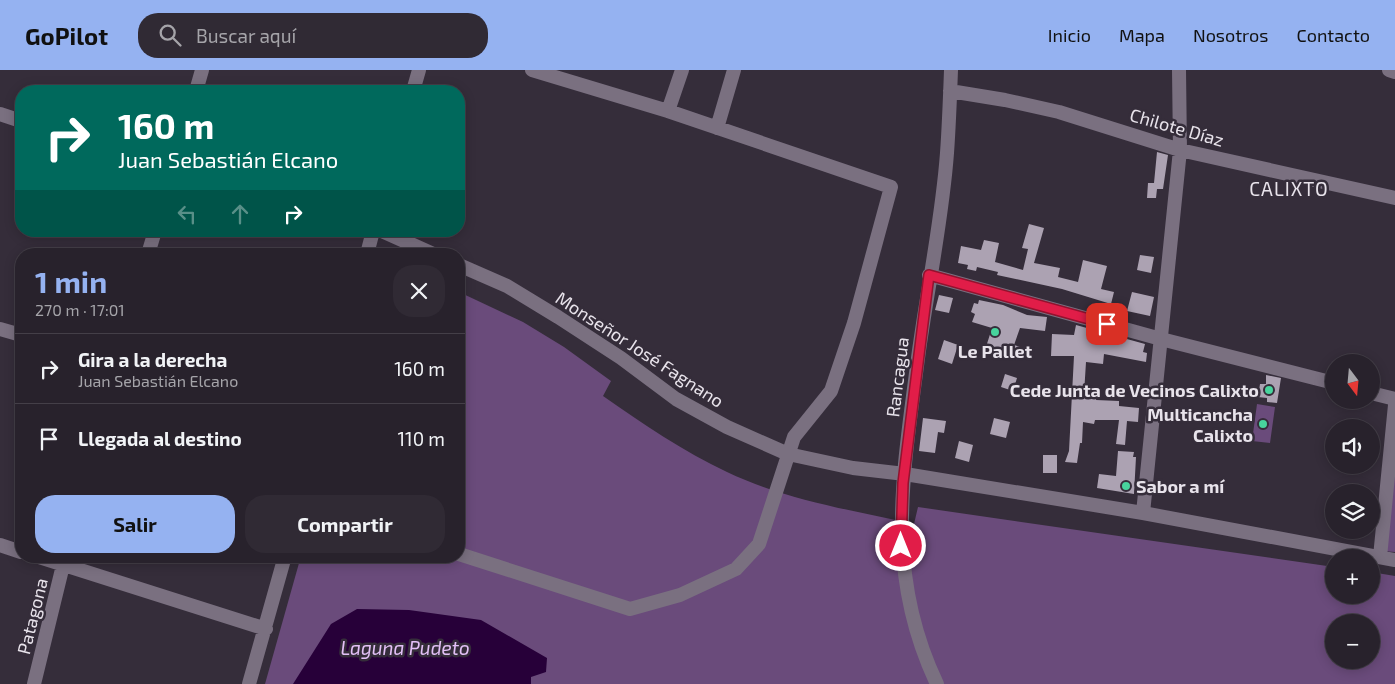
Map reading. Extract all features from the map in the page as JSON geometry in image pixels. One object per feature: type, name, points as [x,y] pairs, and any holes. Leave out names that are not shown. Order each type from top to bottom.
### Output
[{"type":"street","points":[[198,85],[202,70]]},
{"type":"street","points":[[415,85],[419,70]]},
{"type":"street","points":[[465,556],[630,609],[680,595],[736,569],[758,544],[794,437],[831,391],[854,323],[891,187],[668,111],[532,70]]},
{"type":"street","points":[[668,111],[682,70]]},
{"type":"street","points":[[718,128],[734,70]]},
{"type":"street","name":"Rancagua","points":[[937,684],[920,642],[907,598],[900,530],[929,275],[947,154],[951,70]]},
{"type":"street","points":[[1143,513],[1180,150],[1179,70]]},
{"type":"street","points":[[1389,70],[1395,72]]},
{"type":"street","name":"Chilote Díaz","points":[[950,91],[1005,100],[1092,122],[1180,150],[1395,198]]},
{"type":"street","points":[[0,114],[15,119]]},
{"type":"street","points":[[395,237],[420,248]]},
{"type":"street","name":"Monseñor José Fagnano","points":[[465,268],[507,286],[558,317],[621,358],[676,399],[727,427],[788,454],[854,468],[905,474],[1143,513],[1337,549]]},
{"type":"street","points":[[929,275],[1161,339],[1325,381]]},
{"type":"street","points":[[0,329],[15,333]]},
{"type":"street","points":[[1380,395],[1395,399]]},
{"type":"street","points":[[1380,557],[1395,405]]},
{"type":"street","points":[[0,545],[15,550]]},
{"type":"street","name":"Monseñor José Fagnano","points":[[1380,557],[1395,560]]},
{"type":"street","name":"Patagona","points":[[34,684],[64,563]]},
{"type":"street","points":[[74,563],[266,629]]},
{"type":"street","points":[[249,684],[283,563]]},
{"type":"shaded area","points":[[465,295],[523,322],[564,347],[611,381],[603,396],[679,446],[749,482],[795,497],[914,524],[918,507],[1325,566],[1325,604],[1380,604],[1380,574],[1395,576],[1395,684],[265,684],[299,563],[465,563]]},
{"type":"shaded area","name":"Multicancha Calixto","points":[[1257,404],[1275,407],[1270,443],[1252,441]]},
{"type":"shaded area","points":[[1395,454],[1395,552],[1382,551]]},
{"type":"water","name":"Laguna Pudeto","points":[[357,609],[409,610],[481,620],[547,658],[546,672],[531,677],[531,684],[293,684],[331,624]]},
{"type":"building","points":[[1157,152],[1168,155],[1163,189],[1157,189],[1156,198],[1147,198],[1148,183],[1154,183]]},
{"type":"building","points":[[1029,224],[1044,228],[1034,263],[1060,268],[1058,277],[1078,282],[1083,260],[1107,266],[1101,289],[1114,292],[1111,304],[1062,289],[997,275],[998,272],[977,267],[976,271],[967,269],[968,265],[958,263],[961,246],[981,250],[984,240],[999,243],[995,262],[1023,270],[1028,249],[1022,248]]},
{"type":"building","points":[[1140,255],[1154,257],[1151,273],[1137,270]]},
{"type":"building","points":[[1132,292],[1154,297],[1150,316],[1127,311]]},
{"type":"building","points":[[939,295],[953,298],[949,313],[935,310]]},
{"type":"building","points":[[979,300],[1003,305],[1027,315],[1047,317],[1045,331],[1020,328],[1014,345],[1023,348],[1019,360],[985,350],[992,328],[972,322],[975,314],[971,312],[974,303],[978,304]]},
{"type":"building","points":[[1076,325],[1145,344],[1143,352],[1147,353],[1146,362],[1104,354],[1103,364],[1086,362],[1084,394],[1097,395],[1096,400],[1119,401],[1119,406],[1139,408],[1138,422],[1127,421],[1125,445],[1116,444],[1119,420],[1095,420],[1094,424],[1083,422],[1082,443],[1080,443],[1077,463],[1065,462],[1069,451],[1074,356],[1051,356],[1052,334],[1074,335]]},
{"type":"building","points":[[944,340],[958,345],[952,364],[938,359]]},
{"type":"building","points":[[1005,374],[1017,378],[1013,391],[1001,387]]},
{"type":"building","name":"Cede Junta de Vecinos Calixto","points":[[1266,375],[1281,378],[1277,403],[1267,402],[1267,398],[1258,397],[1260,384],[1266,384]]},
{"type":"building","points":[[923,418],[946,421],[944,433],[938,432],[935,453],[919,451]]},
{"type":"building","points":[[994,418],[1010,422],[1006,438],[990,434]]},
{"type":"building","points":[[959,441],[973,445],[969,462],[955,458]]},
{"type":"building","points":[[1118,451],[1134,452],[1133,457],[1136,457],[1134,494],[1097,488],[1099,474],[1116,476]]},
{"type":"building","points":[[1043,455],[1057,455],[1057,473],[1043,473]]},
{"type":"place","name":"Le Pallet","points":[[995,332]]},
{"type":"place","name":"Cede Junta de Vecinos Calixto","points":[[1269,390]]},
{"type":"place","name":"Multicancha Calixto","points":[[1263,424]]},
{"type":"place","name":"Sabor a mí","points":[[1126,486]]},
{"type":"district","name":"CALIXTO","points":[[1289,188]]},
{"type":"route","points":[[901,546],[900,530],[903,483],[929,275],[1107,324]]}]
